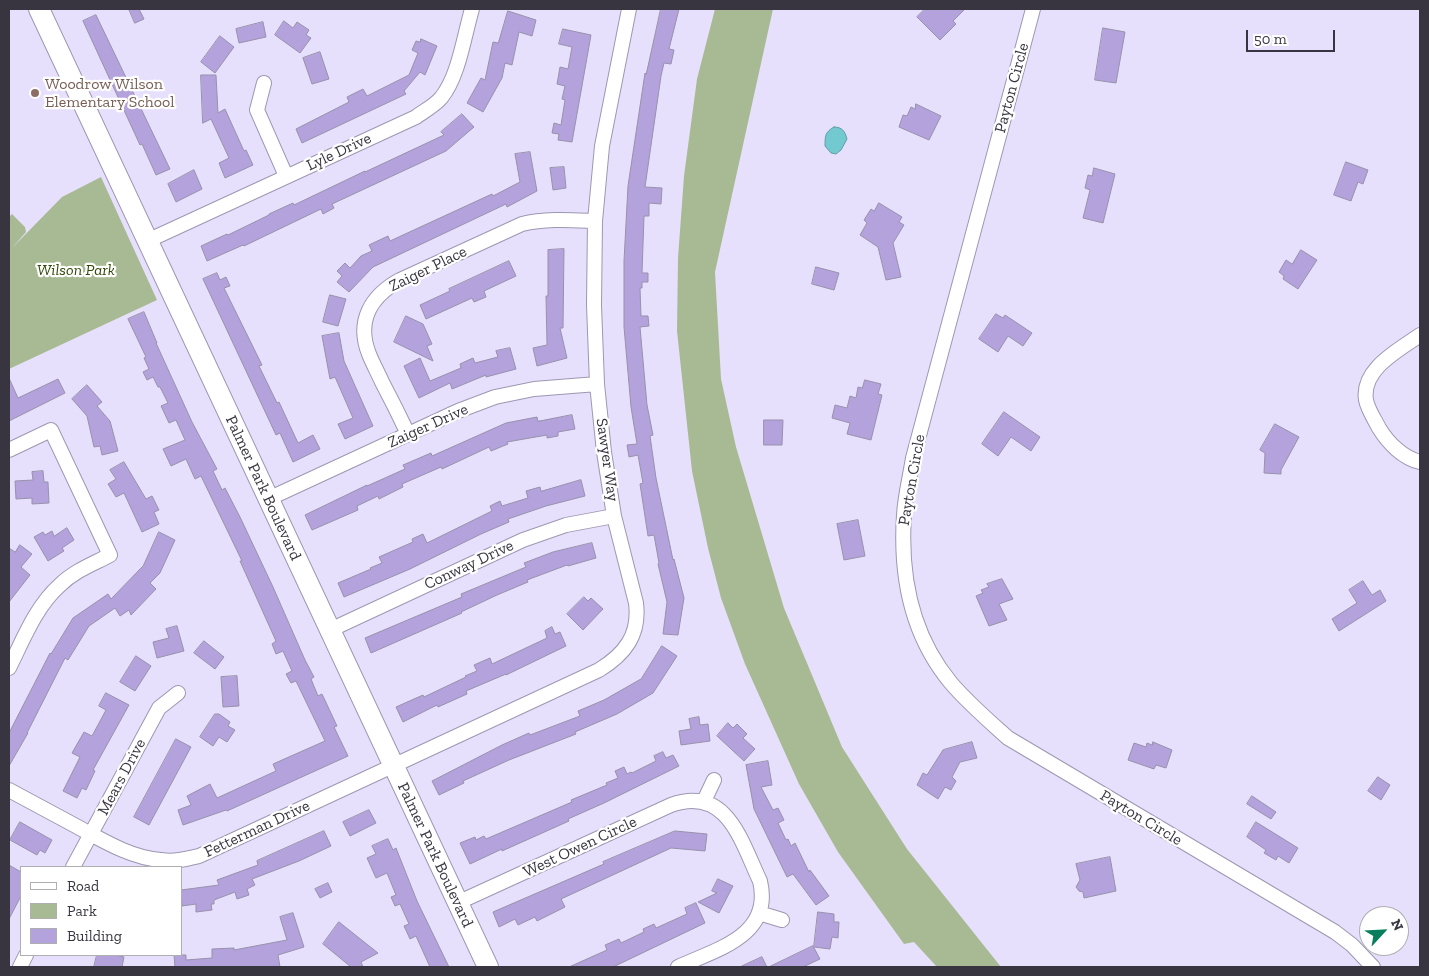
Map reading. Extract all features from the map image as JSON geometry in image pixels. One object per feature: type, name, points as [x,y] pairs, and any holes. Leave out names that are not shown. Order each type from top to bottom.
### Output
[{"type":"main road","name":"Palmer Park Boulevard","points":[[39,9],[488,967]]},
{"type":"street","name":"Lyle Drive","points":[[147,241],[416,117],[432,106],[449,87],[472,9]]},
{"type":"street","name":"Payton Circle","points":[[1033,9],[913,458],[904,513],[903,549],[906,585],[912,612],[920,634],[933,658],[950,682],[976,710],[1008,738],[1335,932],[1352,945],[1373,967]]},
{"type":"street","name":"Sawyer Way","points":[[394,766],[599,670],[615,660],[624,651],[634,630],[638,615],[636,603],[614,516],[604,452],[597,384],[594,305],[595,221],[602,146],[624,10]]},
{"type":"street","points":[[264,83],[257,110],[286,176]]},
{"type":"street","name":"Zaiger Place","points":[[408,434],[368,353],[364,338],[369,309],[376,297],[386,288],[400,280],[522,224],[536,220],[595,221]]},
{"type":"street","points":[[1420,336],[1393,354],[1373,373],[1367,386],[1366,400],[1370,412],[1386,439],[1400,452],[1420,462]]},
{"type":"street","name":"Zaiger Drive","points":[[268,499],[458,411],[495,397],[534,389],[597,384]]},
{"type":"street","points":[[9,450],[51,430],[110,555],[71,575],[59,585],[39,611],[9,668]]},
{"type":"street","name":"Conway Drive","points":[[330,630],[523,540],[566,525],[614,516]]},
{"type":"street","name":"Mears Drive","points":[[74,866],[159,708],[178,693]]},
{"type":"street","name":"Fetterman Drive","points":[[9,790],[119,848],[160,860],[189,858],[214,850],[394,766]]},
{"type":"street","points":[[678,967],[737,940],[747,932],[759,913],[762,891],[760,881],[745,850],[732,824],[724,814],[714,805],[704,801],[714,780]]},
{"type":"street","name":"West Owen Circle","points":[[457,903],[671,804],[683,800],[704,801]]},
{"type":"street","points":[[759,913],[782,920]]},
{"type":"green space","points":[[715,9],[773,9],[715,272],[721,379],[736,447],[784,608],[842,747],[907,849],[1001,967],[937,967],[914,942],[904,944],[838,852],[799,784],[745,664],[721,598],[708,548],[692,471],[677,331],[678,258],[684,176],[697,79]]},
{"type":"green space","name":"Wilson Park","points":[[101,177],[157,300],[9,369],[9,217],[12,214],[25,227],[26,232],[12,248],[62,197]]},
{"type":"shaded area","points":[[834,127],[843,130],[847,139],[841,150],[836,154],[831,153],[825,146],[826,135]]},
{"type":"building","points":[[129,9],[139,9],[144,19],[135,23]]},
{"type":"building","points":[[661,9],[679,9],[669,49],[674,50],[671,64],[664,63],[661,76],[645,187],[662,188],[661,204],[649,203],[649,216],[644,216],[642,273],[648,273],[648,282],[642,282],[642,288],[640,288],[641,316],[648,316],[649,326],[640,327],[647,405],[653,435],[650,436],[656,478],[673,560],[684,598],[678,635],[663,634],[667,602],[658,564],[654,535],[648,536],[640,484],[643,483],[638,455],[629,457],[627,445],[637,444],[631,407],[624,327],[624,261],[628,186],[645,73]]},
{"type":"building","points":[[925,9],[965,9],[953,21],[956,24],[940,40],[917,17]]},
{"type":"building","points":[[508,11],[536,20],[532,36],[519,32],[512,65],[505,63],[502,78],[483,112],[467,103],[481,78],[485,80],[493,42],[498,43]]},
{"type":"building","points":[[96,15],[170,169],[156,175],[142,144],[140,145],[83,21]]},
{"type":"building","points":[[284,21],[293,28],[297,22],[309,30],[306,35],[311,38],[300,53],[275,35]]},
{"type":"building","points":[[263,22],[266,37],[239,43],[236,29]]},
{"type":"building","points":[[1103,28],[1125,32],[1116,83],[1095,80]]},
{"type":"building","points":[[563,29],[591,35],[572,142],[558,140],[559,134],[552,133],[554,123],[561,125],[565,100],[562,99],[565,86],[557,84],[560,67],[568,69],[572,47],[559,44]]},
{"type":"building","points":[[220,36],[234,47],[215,73],[201,62]]},
{"type":"building","points":[[421,39],[437,46],[425,75],[420,72],[404,91],[406,94],[302,143],[296,129],[349,102],[347,97],[363,89],[367,96],[409,75],[418,53],[412,50],[416,41],[420,42]]},
{"type":"building","points":[[320,52],[329,79],[312,84],[303,58]]},
{"type":"building","points":[[201,75],[216,75],[218,113],[225,109],[244,151],[246,150],[253,165],[225,178],[219,163],[229,158],[211,119],[203,123]]},
{"type":"building","points":[[916,104],[941,116],[929,140],[899,127],[903,115],[907,116],[911,107],[915,109]]},
{"type":"building","points":[[462,114],[474,127],[446,151],[332,204],[334,208],[323,214],[321,209],[244,246],[207,261],[201,246],[444,135],[441,132]]},
{"type":"building","points":[[530,152],[537,191],[507,207],[506,204],[373,267],[349,292],[337,282],[342,276],[337,271],[345,263],[350,268],[361,256],[372,251],[369,245],[388,236],[390,241],[492,194],[493,196],[520,182],[515,154]]},
{"type":"building","points":[[1346,162],[1368,170],[1363,184],[1358,182],[1351,201],[1334,195]]},
{"type":"building","points":[[564,167],[566,188],[553,190],[550,168]]},
{"type":"building","points":[[1094,168],[1115,174],[1103,223],[1083,218],[1090,190],[1085,188],[1088,175],[1092,176]]},
{"type":"building","points":[[194,170],[202,189],[176,202],[168,184]]},
{"type":"building","points":[[879,203],[902,217],[899,222],[904,225],[893,243],[901,277],[886,280],[878,247],[860,235],[867,223],[864,220],[871,209],[874,211]]},
{"type":"building","points":[[564,249],[563,328],[560,328],[567,358],[537,366],[533,348],[547,345],[546,296],[548,296],[548,250]]},
{"type":"building","points":[[1301,250],[1317,260],[1298,289],[1283,279],[1284,276],[1279,272],[1286,260],[1292,264]]},
{"type":"building","points":[[509,261],[516,276],[484,291],[486,297],[474,302],[472,298],[426,319],[420,305]]},
{"type":"building","points":[[816,267],[839,273],[834,290],[812,284]]},
{"type":"building","points":[[217,273],[220,280],[226,277],[230,286],[224,288],[262,365],[259,366],[277,403],[279,402],[298,443],[313,435],[320,449],[293,462],[280,433],[276,435],[203,279]]},
{"type":"building","points":[[330,295],[346,299],[338,326],[323,322]]},
{"type":"building","points":[[144,312],[192,422],[217,469],[213,471],[222,490],[225,488],[240,517],[314,677],[311,679],[318,696],[322,694],[337,726],[334,727],[348,756],[227,811],[183,825],[178,810],[191,805],[187,796],[210,784],[217,798],[276,771],[273,764],[325,741],[296,681],[291,683],[286,674],[292,671],[283,651],[276,654],[272,644],[276,641],[240,561],[242,561],[201,476],[195,479],[186,459],[171,466],[163,449],[185,440],[176,420],[169,423],[161,406],[168,403],[160,387],[158,387],[153,377],[147,380],[143,372],[149,369],[144,358],[146,357],[128,319]]},
{"type":"building","points":[[996,314],[1003,318],[1005,315],[1032,333],[1023,346],[1008,336],[998,352],[979,339]]},
{"type":"building","points":[[406,316],[423,324],[432,344],[427,346],[433,361],[394,342]]},
{"type":"building","points":[[339,333],[344,361],[373,426],[345,439],[338,424],[353,418],[335,377],[330,379],[322,336]]},
{"type":"building","points":[[510,348],[516,369],[486,377],[486,375],[452,389],[450,383],[419,398],[404,366],[420,358],[430,381],[461,368],[460,364],[473,358],[475,363],[498,357],[496,351]]},
{"type":"building","points":[[9,378],[18,398],[58,379],[65,393],[9,421]]},
{"type":"building","points":[[865,380],[881,384],[878,394],[882,395],[871,440],[847,434],[850,423],[832,418],[835,405],[847,408],[850,396],[856,398],[858,387],[862,388]]},
{"type":"building","points":[[87,385],[102,402],[97,406],[110,421],[118,451],[102,455],[100,446],[94,447],[87,416],[72,399]]},
{"type":"building","points":[[1004,412],[1040,437],[1031,451],[1011,437],[998,456],[982,444]]},
{"type":"building","points":[[572,415],[575,429],[558,432],[558,436],[547,438],[547,435],[507,442],[508,444],[491,451],[489,447],[442,469],[441,467],[402,484],[403,487],[379,499],[378,496],[357,506],[358,510],[312,530],[305,515],[405,469],[403,465],[431,453],[432,456],[506,423],[537,417],[538,421]]},
{"type":"building","points":[[764,420],[783,420],[782,445],[764,445]]},
{"type":"building","points":[[1275,424],[1299,437],[1281,470],[1281,474],[1264,473],[1265,453],[1260,450]]},
{"type":"building","points":[[124,462],[146,499],[152,496],[159,510],[154,512],[159,524],[142,532],[124,493],[116,497],[108,484],[116,479],[110,470]]},
{"type":"building","points":[[43,471],[44,482],[48,482],[49,503],[32,504],[32,498],[16,499],[15,481],[33,480],[32,472]]},
{"type":"building","points":[[581,480],[585,496],[546,506],[508,519],[509,522],[410,569],[344,597],[338,583],[382,563],[379,557],[413,542],[412,539],[423,534],[427,543],[492,511],[490,506],[500,501],[502,506],[528,498],[526,491],[540,487],[541,491]]},
{"type":"building","points":[[858,520],[865,556],[844,560],[837,524]]},
{"type":"building","points":[[67,528],[74,540],[62,548],[64,551],[48,561],[34,537],[43,532],[45,535],[52,531],[54,536]]},
{"type":"building","points":[[159,532],[175,540],[160,573],[150,583],[156,589],[131,615],[129,610],[120,616],[115,608],[89,626],[68,660],[65,658],[28,733],[9,766],[9,733],[50,653],[73,618],[108,594],[111,599],[143,566]]},
{"type":"building","points":[[592,543],[596,558],[567,565],[527,580],[528,582],[462,613],[371,653],[365,638],[462,597],[461,594],[526,567],[524,563],[553,552]]},
{"type":"building","points":[[20,545],[32,554],[21,567],[30,575],[9,602],[9,548],[15,552]]},
{"type":"building","points":[[1002,579],[1013,599],[999,604],[1007,620],[989,626],[976,596],[983,593],[981,590],[989,587],[987,584]]},
{"type":"building","points":[[1363,581],[1372,595],[1380,590],[1386,601],[1339,631],[1332,619],[1357,603],[1349,590]]},
{"type":"building","points":[[584,597],[588,601],[591,598],[603,609],[583,630],[567,614]]},
{"type":"building","points":[[177,626],[184,651],[157,658],[153,642],[169,638],[166,629]]},
{"type":"building","points":[[552,627],[555,634],[560,632],[566,646],[506,675],[466,691],[467,694],[438,707],[437,705],[403,722],[396,707],[423,695],[424,697],[466,677],[477,671],[474,665],[490,658],[492,664],[547,638],[545,631]]},
{"type":"building","points":[[204,641],[224,657],[215,669],[194,653]]},
{"type":"building","points":[[662,646],[677,656],[653,693],[617,714],[575,732],[576,734],[509,760],[463,781],[464,783],[439,795],[432,781],[529,733],[530,735],[580,716],[578,711],[604,700],[641,679]]},
{"type":"building","points":[[136,656],[151,666],[135,691],[120,682]]},
{"type":"building","points":[[237,676],[239,706],[223,707],[221,677]]},
{"type":"building","points":[[106,693],[129,705],[93,770],[95,771],[86,790],[82,788],[77,798],[63,791],[80,757],[72,753],[84,732],[92,736],[106,710],[99,706]]},
{"type":"building","points":[[215,714],[219,714],[230,722],[228,726],[235,730],[227,742],[219,737],[213,746],[200,737]]},
{"type":"building","points":[[699,717],[700,725],[708,724],[710,741],[681,745],[679,731],[691,729],[689,719]]},
{"type":"building","points":[[728,723],[733,728],[737,724],[747,734],[743,738],[755,749],[744,761],[717,736]]},
{"type":"building","points":[[176,739],[191,747],[149,825],[134,817]]},
{"type":"building","points":[[972,742],[977,758],[960,762],[952,777],[956,781],[951,790],[945,787],[938,799],[917,785],[923,773],[927,775],[943,750]]},
{"type":"building","points":[[1153,742],[1172,750],[1166,768],[1156,765],[1154,769],[1128,760],[1134,743],[1146,747],[1147,743],[1152,745]]},
{"type":"building","points":[[663,752],[666,758],[673,755],[679,766],[568,819],[569,821],[470,864],[460,843],[475,837],[476,840],[484,836],[486,839],[572,802],[571,800],[607,785],[606,783],[618,778],[615,771],[624,767],[627,774],[632,773],[656,761],[654,756]]},
{"type":"building","points":[[768,761],[772,785],[761,787],[773,810],[778,808],[784,820],[778,823],[786,840],[788,839],[791,846],[795,843],[809,872],[810,870],[829,896],[816,905],[793,874],[787,877],[754,809],[746,765]]},
{"type":"building","points":[[1378,777],[1390,785],[1381,800],[1368,791]]},
{"type":"building","points":[[1252,796],[1276,812],[1271,819],[1247,804]]},
{"type":"building","points":[[369,810],[376,823],[350,836],[343,822]]},
{"type":"building","points":[[20,822],[52,840],[45,853],[40,850],[37,855],[10,840]]},
{"type":"building","points":[[1256,822],[1298,848],[1289,863],[1278,856],[1276,860],[1264,853],[1266,850],[1247,837]]},
{"type":"building","points":[[324,831],[331,846],[299,861],[252,879],[255,885],[247,889],[249,895],[237,899],[235,892],[214,900],[214,904],[211,904],[212,910],[196,912],[196,904],[182,906],[182,890],[219,885],[217,880],[258,865],[257,861]]},
{"type":"building","points":[[675,831],[707,834],[705,851],[671,848],[561,899],[565,907],[537,921],[535,917],[518,925],[515,919],[499,927],[493,912]]},
{"type":"building","points":[[388,839],[393,850],[396,848],[417,901],[449,967],[430,967],[416,936],[410,939],[404,926],[409,924],[400,904],[395,906],[391,897],[396,895],[387,873],[376,878],[367,858],[376,854],[372,846]]},
{"type":"building","points":[[1110,857],[1116,891],[1084,898],[1083,892],[1079,891],[1076,887],[1080,880],[1076,864]]},
{"type":"building","points":[[9,865],[20,871],[20,898],[9,919]]},
{"type":"building","points":[[718,879],[733,886],[719,913],[698,902],[717,893],[712,891]]},
{"type":"building","points":[[328,883],[332,892],[320,898],[315,889]]},
{"type":"building","points":[[696,903],[705,923],[613,967],[569,967],[607,950],[605,945],[619,939],[621,943],[644,932],[643,929],[654,924],[656,928],[687,914],[685,908]]},
{"type":"building","points":[[818,912],[834,914],[834,922],[839,922],[838,938],[832,937],[830,949],[814,947]]},
{"type":"building","points":[[293,913],[304,947],[278,955],[280,967],[175,967],[174,956],[186,955],[186,960],[212,958],[212,949],[234,948],[234,950],[287,940],[280,917]]},
{"type":"building","points":[[339,922],[378,953],[361,962],[363,967],[351,967],[323,944]]},
{"type":"building","points":[[813,946],[820,959],[803,967],[769,967]]},
{"type":"building","points":[[97,956],[124,957],[122,967],[94,967]]},
{"type":"building","points":[[762,957],[767,967],[740,967]]},
{"type":"place","name":"Woodrow Wilson Elementary School","points":[[35,93]]}]
